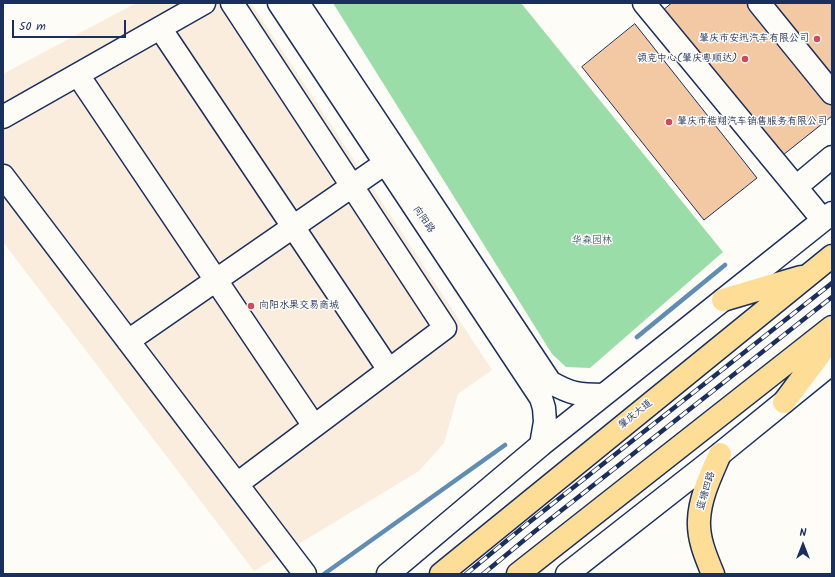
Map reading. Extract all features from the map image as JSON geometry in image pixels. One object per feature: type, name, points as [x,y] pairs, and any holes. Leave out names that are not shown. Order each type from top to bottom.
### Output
[{"type":"main road","name":"肇庆大道","points":[[440,574],[832,256]]},
{"type":"main road","points":[[723,300],[809,274]]},
{"type":"main road","points":[[518,574],[832,327]]},
{"type":"main road","points":[[784,402],[832,338]]},
{"type":"main road","name":"蓝塘四路","points":[[713,574],[706,558],[701,540],[699,520],[702,501],[720,454]]},
{"type":"street","points":[[3,117],[204,3]]},
{"type":"street","points":[[232,3],[445,328],[237,484]]},
{"type":"street","name":"向阳路","points":[[279,3],[550,382],[575,394],[603,395]]},
{"type":"street","name":"向阳路","points":[[298,3],[392,159],[541,398],[544,408],[545,422],[541,445]]},
{"type":"street","points":[[388,574],[541,445],[828,216],[796,187],[644,3]]},
{"type":"street","points":[[759,3],[832,93]]},
{"type":"street","points":[[160,28],[389,370]]},
{"type":"street","points":[[78,75],[314,426]]},
{"type":"street","points":[[796,187],[832,157]]},
{"type":"street","points":[[128,341],[392,159]]},
{"type":"street","points":[[3,176],[305,574]]},
{"type":"street","points":[[567,574],[720,454],[832,363]]},
{"type":"shaded area","name":"向阳水果交易商城","points":[[136,3],[251,3],[492,370],[458,394],[444,443],[419,471],[254,571],[3,242],[3,74]]},
{"type":"green space","name":"华森园林","points":[[333,3],[521,3],[723,252],[590,368],[566,367],[552,354]]},
{"type":"building","name":"领克中心(肇庆粤顺达)","points":[[672,3],[748,3],[832,104],[832,116],[778,159],[659,14]]},
{"type":"building","name":"肇庆市安迅汽车有限公司","points":[[772,3],[832,3],[832,75]]},
{"type":"building","name":"肇庆市楷翔汽车销售服务有限公司","points":[[635,24],[757,178],[704,220],[582,67]]},
{"type":"waterway","points":[[637,337],[725,265]]},
{"type":"waterway","points":[[324,574],[505,445]]},
{"type":"railway","points":[[466,574],[832,283]]},
{"type":"railway","points":[[483,574],[832,297]]},
{"type":"place","name":"肇庆市安迅汽车有限公司","points":[[817,39]]},
{"type":"place","name":"领克中心(肇庆粤顺达)","points":[[745,59]]},
{"type":"place","name":"肇庆市楷翔汽车销售服务有限公司","points":[[669,122]]},
{"type":"place","name":"向阳水果交易商城","points":[[251,306]]}]
